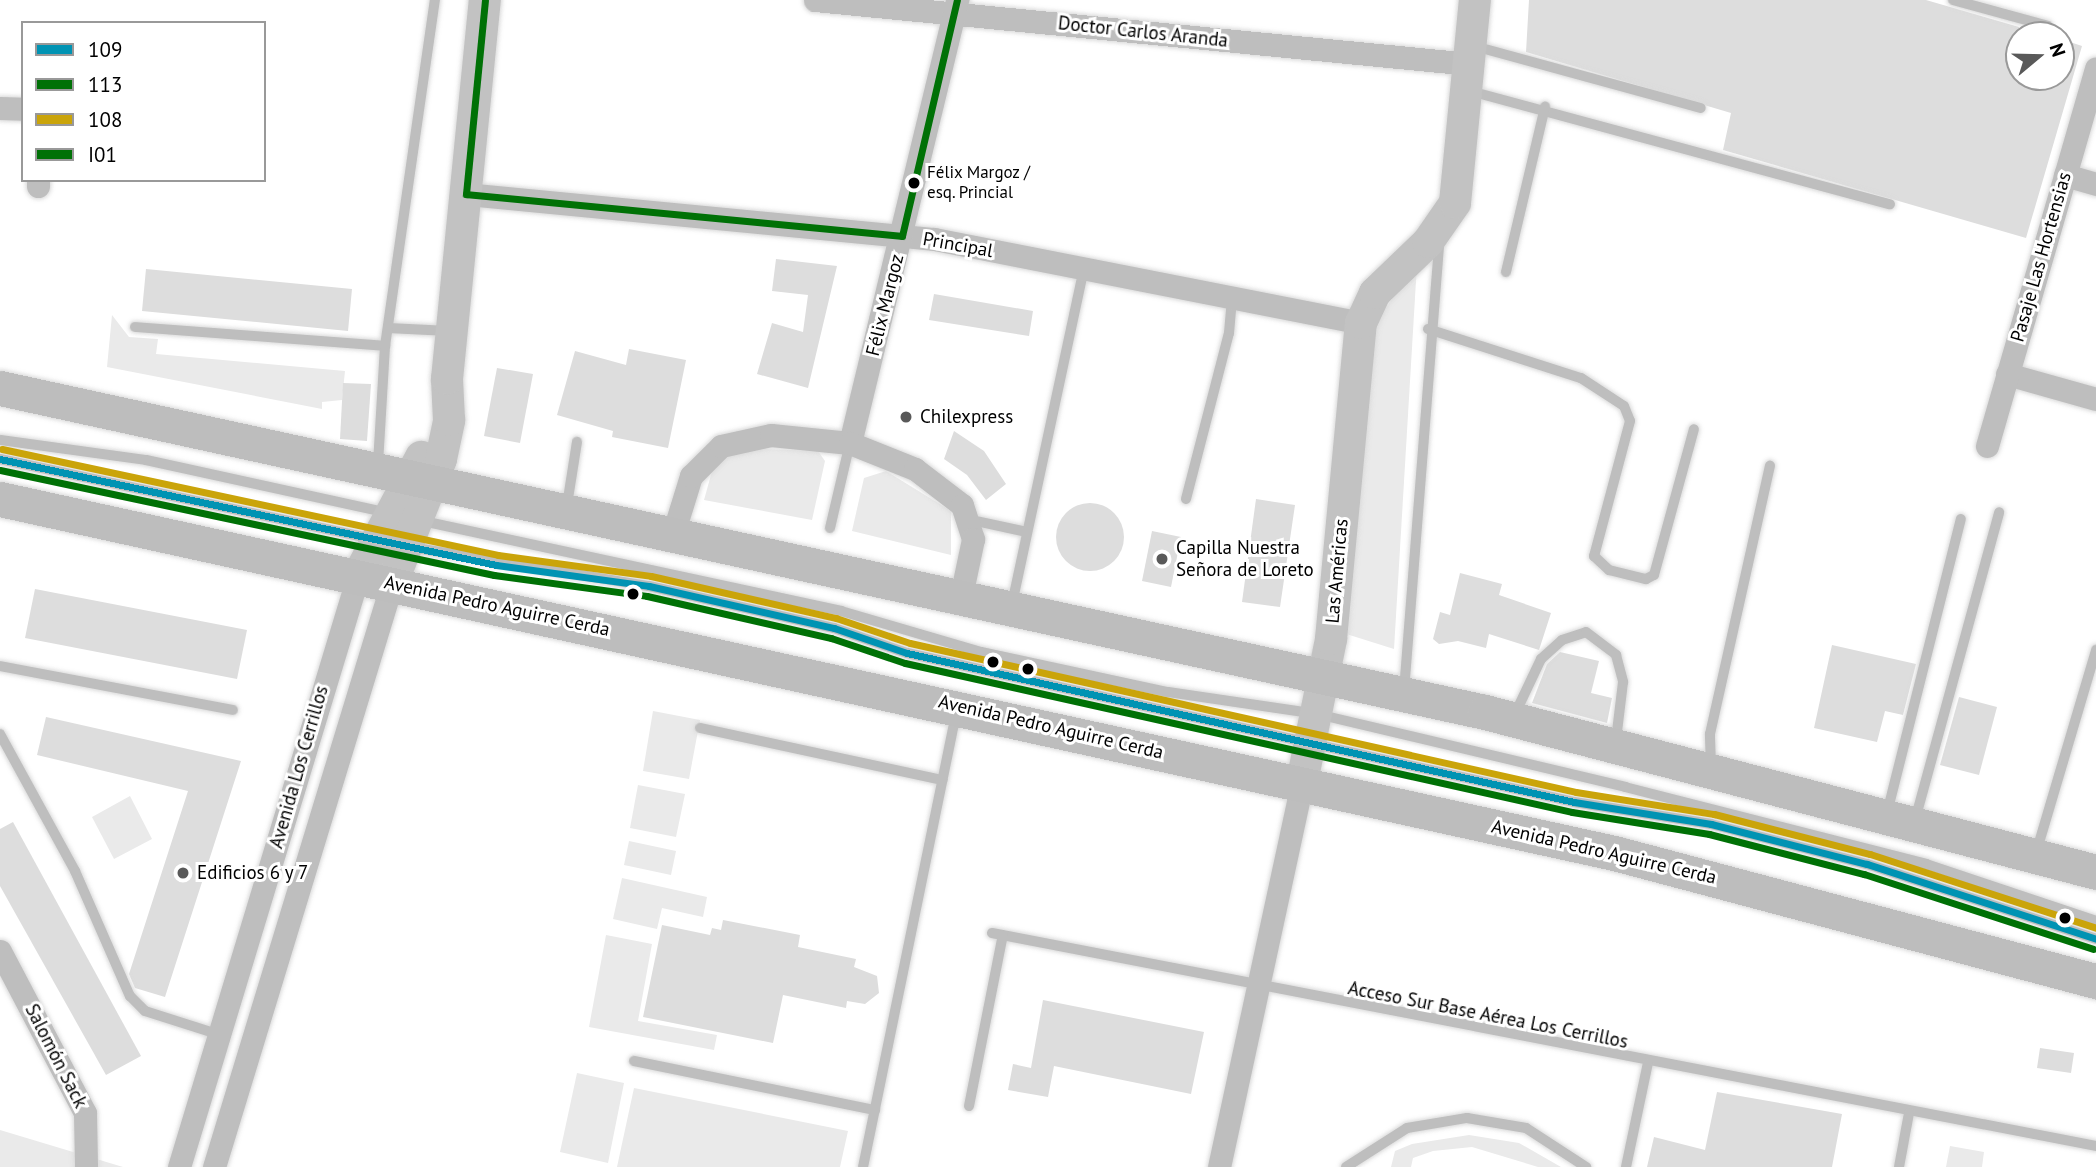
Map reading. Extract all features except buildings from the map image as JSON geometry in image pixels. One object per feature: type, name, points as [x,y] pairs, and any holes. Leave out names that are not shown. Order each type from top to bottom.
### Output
[{"type":"main road","points":[[0,388],[1012,607],[1514,719],[1615,743],[2096,872]]},
{"type":"main road","name":"Avenida Pedro Aguirre Cerda","points":[[0,499],[1302,782],[1773,893],[2096,981]]},
{"type":"street","name":"Avenida Los Cerrillos","points":[[179,1167],[358,576],[398,530],[449,420],[447,379],[485,0]]},
{"type":"street","name":"Doctor Carlos Aranda","points":[[815,0],[957,7],[1470,67]]},
{"type":"street","name":"Las Américas","points":[[1219,1167],[1260,989],[1326,676],[1361,323],[1383,283],[1441,226],[1459,188],[1475,0]]},
{"type":"street","name":"Félix Margoz","points":[[850,443],[957,7]]},
{"type":"street","name":"Pasaje Las Hortensias","points":[[1987,446],[2096,68]]},
{"type":"street","points":[[0,108],[21,109]]},
{"type":"street","points":[[2065,175],[2096,184]]},
{"type":"street","name":"Principal","points":[[466,194],[902,236],[1084,268],[1361,323]]},
{"type":"street","points":[[2007,374],[2096,399]]},
{"type":"street","points":[[673,534],[691,476],[721,446],[771,435],[850,443],[929,478],[954,495],[971,520],[961,596]]},
{"type":"street","name":"Avenida Los Cerrillos","points":[[214,1167],[392,583],[398,530]]},
{"type":"street","name":"Salomón Sack","points":[[0,951],[86,1113],[86,1167]]},
{"type":"lane","points":[[377,471],[385,346],[435,0]]},
{"type":"lane","points":[[1953,0],[2030,21]]},
{"type":"lane","points":[[1470,67],[1545,107],[1891,204]]},
{"type":"lane","points":[[1470,67],[1701,107]]},
{"type":"lane","points":[[1506,272],[1545,107]]},
{"type":"lane","points":[[1404,694],[1429,329],[1441,226]]},
{"type":"lane","points":[[1012,607],[1084,268]]},
{"type":"lane","points":[[1185,499],[1233,298]]},
{"type":"lane","points":[[135,327],[385,346]]},
{"type":"lane","points":[[388,328],[452,331]]},
{"type":"lane","points":[[1429,329],[1581,378],[1624,406],[1630,421],[1594,556],[1609,570],[1646,579],[1654,575],[1694,429]]},
{"type":"lane","points":[[0,440],[146,460],[398,530],[834,628],[907,653],[1314,728],[1574,802],[1711,824],[1867,864],[2096,939]]},
{"type":"lane","points":[[565,511],[577,442]]},
{"type":"lane","name":"Félix Margoz","points":[[830,528],[850,443]]},
{"type":"lane","points":[[0,459],[841,611],[1006,658],[1314,728],[1863,846],[2096,921]]},
{"type":"lane","points":[[1712,769],[1710,734],[1770,466]]},
{"type":"lane","points":[[1900,819],[1999,512]]},
{"type":"lane","points":[[1900,819],[1961,519]]},
{"type":"lane","points":[[971,520],[1027,533]]},
{"type":"lane","points":[[1514,719],[1541,659],[1562,640],[1586,632],[1616,655],[1623,682],[1615,743]]},
{"type":"lane","points":[[2035,856],[2096,650]]},
{"type":"lane","points":[[0,666],[233,710]]},
{"type":"lane","points":[[863,1167],[957,705]]},
{"type":"lane","points":[[700,727],[942,780]]},
{"type":"lane","points":[[0,734],[75,871],[130,996],[145,1011],[220,1035]]},
{"type":"lane","name":"Acceso Sur Base Aérea Los Cerrillos","points":[[969,1106],[997,934],[1260,989],[2096,1146]]},
{"type":"lane","points":[[634,1061],[875,1110]]},
{"type":"lane","points":[[1626,1167],[1648,1063]]},
{"type":"lane","points":[[1899,1167],[1909,1113]]},
{"type":"lane","points":[[1346,1167],[1407,1128],[1466,1118],[1526,1128],[1586,1167]]},
{"type":"shaded area","points":[[1417,264],[1394,649],[1340,632],[1368,333]]},
{"type":"shaded area","points":[[112,315],[129,337],[158,339],[156,354],[345,371],[342,400],[322,402],[322,409],[107,367]]},
{"type":"shaded area","points":[[735,448],[818,451],[825,461],[812,520],[704,500],[714,464]]},
{"type":"shaded area","points":[[886,471],[951,511],[951,555],[852,531],[864,478]]},
{"type":"shaded area","points":[[653,711],[700,720],[689,779],[643,771]]},
{"type":"shaded area","points":[[638,785],[685,794],[676,837],[630,828]]},
{"type":"shaded area","points":[[130,796],[152,839],[114,859],[92,817]]},
{"type":"shaded area","points":[[629,841],[676,851],[671,875],[624,865]]},
{"type":"shaded area","points":[[622,878],[707,897],[703,917],[662,908],[657,929],[613,919]]},
{"type":"shaded area","points":[[606,935],[652,944],[638,1021],[717,1035],[714,1050],[589,1027]]},
{"type":"shaded area","points":[[577,1073],[624,1083],[608,1163],[560,1152]]},
{"type":"shaded area","points":[[634,1088],[848,1131],[840,1167],[617,1167]]},
{"type":"shaded area","points":[[0,1130],[123,1167],[0,1167]]},
{"type":"shaded area","points":[[1469,1135],[1519,1143],[1561,1167],[1538,1167],[1472,1147],[1433,1151],[1413,1158],[1411,1167],[1391,1167],[1395,1151],[1412,1144]]},
{"type":"shaded area","points":[[1950,1146],[1984,1152],[1982,1167],[1946,1167]]},
{"type":"transit line","name":"I01","points":[[485,0],[466,194],[902,236],[957,0]]},
{"type":"transit line","name":"108","points":[[2,449],[498,555],[651,576],[836,618],[910,643],[1576,792],[1714,814],[1870,854],[2096,928]]},
{"type":"transit line","name":"109","points":[[0,459],[496,565],[649,586],[834,628],[907,653],[1574,802],[1711,824],[1867,864],[2096,939]]},
{"type":"transit line","name":"113","points":[[0,470],[494,575],[647,596],[831,638],[905,663],[1572,812],[1709,834],[1864,874],[2093,949]]},
{"type":"place","name":"Félix Margoz / esq. Princial","points":[[914,183]]},
{"type":"place","name":"Chilexpress","points":[[906,417]]},
{"type":"place","name":"Capilla Nuestra Señora de Loreto","points":[[1162,559]]},
{"type":"place","name":"Edificios 6 y 7","points":[[183,873]]}]
